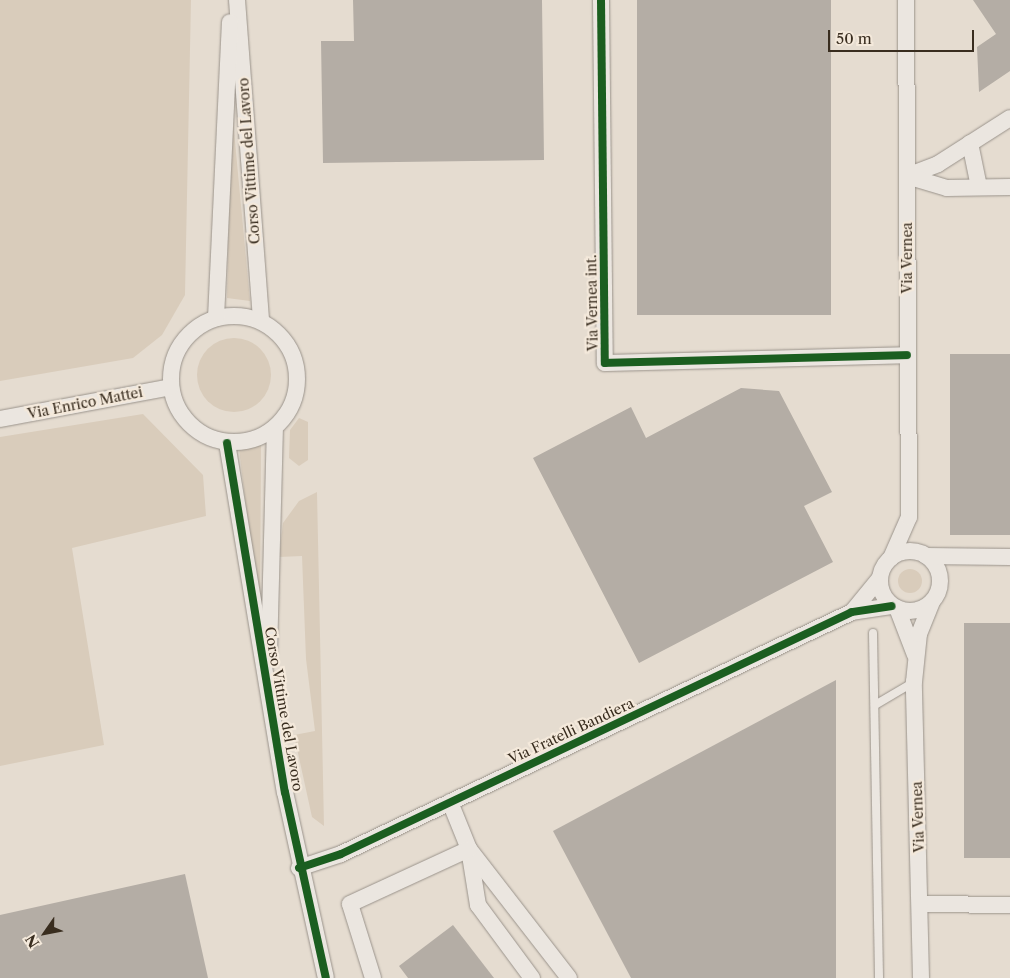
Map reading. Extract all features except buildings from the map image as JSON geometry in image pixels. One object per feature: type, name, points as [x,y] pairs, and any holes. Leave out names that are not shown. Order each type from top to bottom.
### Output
[{"type":"street","name":"Corso Vittime del Lavoro","points":[[216,318],[230,0]]},
{"type":"street","name":"Corso Vittime del Lavoro","points":[[237,0],[261,321]]},
{"type":"street","name":"Via Vernea int.","points":[[601,0],[605,363],[907,355]]},
{"type":"street","name":"Via Vernea","points":[[906,0],[909,517]]},
{"type":"street","points":[[906,176],[923,171],[1010,118]]},
{"type":"street","points":[[970,143],[979,188]]},
{"type":"street","points":[[906,176],[947,188],[1010,187]]},
{"type":"street","points":[[239,315],[261,321],[283,339],[293,355],[298,376],[290,409],[275,430],[249,441],[227,443],[209,438],[190,426],[177,408],[171,387],[172,364],[181,344],[196,327],[216,318],[239,315]]},
{"type":"street","name":"Via Enrico Mattei","points":[[0,419],[171,387]]},
{"type":"street","name":"Corso Vittime del Lavoro","points":[[268,694],[275,430]]},
{"type":"street","name":"Corso Vittime del Lavoro","points":[[227,443],[268,694],[299,868],[326,978]]},
{"type":"street","points":[[909,517],[925,555],[940,577]]},
{"type":"street","points":[[852,612],[880,579],[909,517]]},
{"type":"street","points":[[891,558],[904,551],[925,555],[1010,557]]},
{"type":"street","points":[[915,655],[940,577],[971,557]]},
{"type":"street","points":[[880,579],[880,590],[894,607],[915,655]]},
{"type":"street","points":[[852,612],[894,607],[911,611],[932,601]]},
{"type":"street","name":"Via Fratelli Bandiera","points":[[299,868],[341,854],[852,612]]},
{"type":"street","name":"Via Vernea","points":[[915,655],[914,682],[921,978]]},
{"type":"street","points":[[450,802],[469,849],[478,905],[532,978]]},
{"type":"street","points":[[374,978],[350,904],[469,849]]},
{"type":"street","points":[[469,849],[569,978]]},
{"type":"street","points":[[920,904],[1010,905]]},
{"type":"lane","points":[[873,633],[879,978]]},
{"type":"lane","points":[[875,705],[914,682]]},
{"type":"shaded area","points":[[0,0],[191,0],[185,295],[162,335],[133,358],[0,381]]},
{"type":"shaded area","points":[[231,99],[250,301],[227,298]]},
{"type":"shaded area","points":[[234,338],[248,341],[260,349],[268,361],[271,375],[268,389],[260,401],[248,409],[234,412],[220,409],[208,401],[200,389],[197,375],[200,361],[208,349],[220,341]]},
{"type":"shaded area","points":[[143,414],[203,475],[206,516],[72,548],[104,745],[0,766],[0,437]]},
{"type":"shaded area","points":[[299,418],[308,422],[308,460],[299,466],[289,458],[290,430]]},
{"type":"shaded area","points":[[261,443],[260,624],[239,449]]},
{"type":"shaded area","points":[[317,492],[324,826],[312,817],[294,735],[315,731],[306,659],[302,556],[279,557],[283,523],[299,501]]},
{"type":"shaded area","points":[[910,569],[919,572],[922,581],[919,590],[910,593],[901,590],[898,581],[901,572]]},
{"type":"cycle path","points":[[601,0],[605,363],[907,355]]},
{"type":"cycle path","points":[[227,443],[285,792],[326,978]]},
{"type":"cycle path","points":[[299,868],[341,854],[852,612],[892,606]]}]
